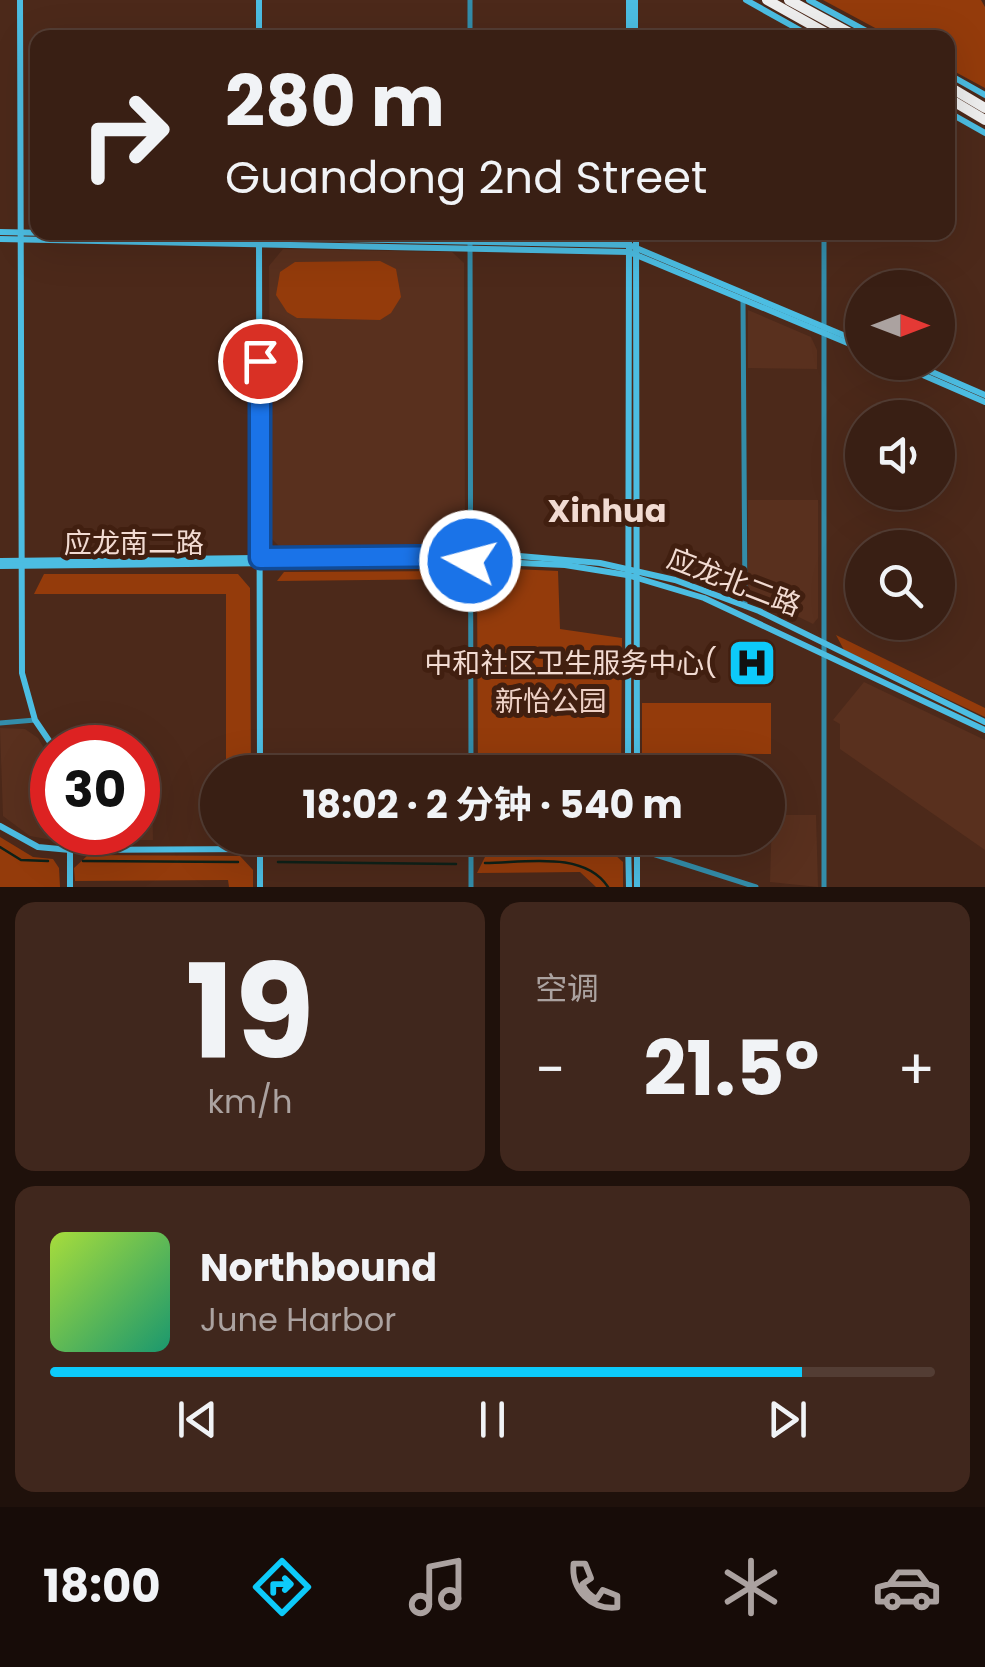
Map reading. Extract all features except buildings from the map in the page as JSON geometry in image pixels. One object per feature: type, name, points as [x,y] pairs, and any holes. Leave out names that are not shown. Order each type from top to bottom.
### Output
[{"type":"highway","points":[[767,0],[831,30]]},
{"type":"highway","points":[[789,0],[834,30]]},
{"type":"highway","points":[[955,90],[985,108]]},
{"type":"highway","points":[[955,108],[985,120]]},
{"type":"street","points":[[20,0],[22,672],[38,725]]},
{"type":"street","points":[[259,0],[259,30]]},
{"type":"street","points":[[470,0],[470,30]]},
{"type":"street","points":[[632,0],[632,30]]},
{"type":"street","points":[[746,0],[800,30]]},
{"type":"street","points":[[809,0],[864,30]]},
{"type":"street","points":[[955,78],[983,94]]},
{"type":"street","points":[[955,112],[985,133]]},
{"type":"street","points":[[0,236],[30,236]]},
{"type":"street","points":[[260,240],[260,755]]},
{"type":"street","points":[[339,240],[632,250],[845,339]]},
{"type":"street","points":[[470,240],[471,755]]},
{"type":"street","points":[[632,240],[636,755]]},
{"type":"street","points":[[824,240],[824,887]]},
{"type":"street","points":[[632,250],[824,330]]},
{"type":"street","points":[[743,299],[745,606]]},
{"type":"street","points":[[939,380],[985,398]]},
{"type":"street","points":[[947,380],[985,398]]},
{"type":"street","name":"应龙南二路","points":[[0,564],[556,557],[632,573]]},
{"type":"street","points":[[628,755],[632,573]]},
{"type":"street","name":"应龙北二路","points":[[632,573],[745,606],[985,722]]},
{"type":"street","name":"应龙北二路","points":[[632,573],[704,598],[985,730]]},
{"type":"street","points":[[0,723],[35,720]]},
{"type":"street","points":[[0,826],[30,843]]},
{"type":"street","points":[[160,850],[200,849]]},
{"type":"street","points":[[70,855],[70,887]]},
{"type":"street","points":[[260,855],[260,887]]},
{"type":"street","points":[[471,855],[471,887]]},
{"type":"street","points":[[629,887],[632,855]]},
{"type":"street","points":[[634,855],[637,887]]},
{"type":"street","points":[[655,855],[756,887]]},
{"type":"shaded area","points":[[283,249],[452,252],[464,263],[465,538],[457,547],[281,548],[271,538],[269,266]]},
{"type":"shaded area","points":[[748,310],[811,337],[817,350],[817,369],[748,368]]},
{"type":"shaded area","points":[[748,500],[818,500],[818,618],[813,624],[748,592]]},
{"type":"shaded area","points":[[864,682],[985,740],[985,850],[840,749],[840,724],[833,720]]},
{"type":"shaded area","points":[[0,728],[25,729],[30,732],[30,836],[3,816]]},
{"type":"shaded area","points":[[785,815],[816,815],[818,887],[770,882],[771,855],[785,855]]},
{"type":"green space","points":[[823,0],[981,0],[985,7],[985,88],[955,72],[955,30],[879,30]]},
{"type":"green space","points":[[380,261],[396,269],[401,297],[391,313],[380,320],[297,318],[287,312],[276,295],[280,272],[295,262]]},
{"type":"green space","name":"新怡公园","points":[[490,568],[558,571],[560,629],[622,638],[621,755],[478,755],[477,578]]},
{"type":"green space","points":[[456,571],[462,579],[277,581],[284,572]]},
{"type":"green space","points":[[44,574],[238,574],[250,588],[251,755],[226,755],[226,594],[34,594]]},
{"type":"green space","points":[[836,635],[985,708],[985,717],[844,650]]},
{"type":"green space","points":[[642,703],[771,703],[771,754],[642,753]]},
{"type":"green space","points":[[0,837],[33,857],[53,859],[59,868],[60,887],[0,887]]},
{"type":"green space","points":[[88,855],[240,856],[253,870],[253,887],[229,887],[228,880],[75,881],[74,868]]},
{"type":"green space","points":[[486,855],[615,855],[623,862],[623,887],[596,887],[580,872],[477,873]]},
{"type":"waterway","points":[[0,847],[21,860],[48,861]]},
{"type":"waterway","points":[[83,861],[238,862]]},
{"type":"waterway","points":[[278,862],[456,864]]},
{"type":"waterway","points":[[485,863],[569,863],[597,875],[608,887]]},
{"type":"place","name":"中和社区卫生服务中心(","points":[[752,663]]},
{"type":"district","name":"Xinhua","points":[[607,510]]},
{"type":"route","points":[[260,361],[260,558],[470,556],[470,561]]}]
